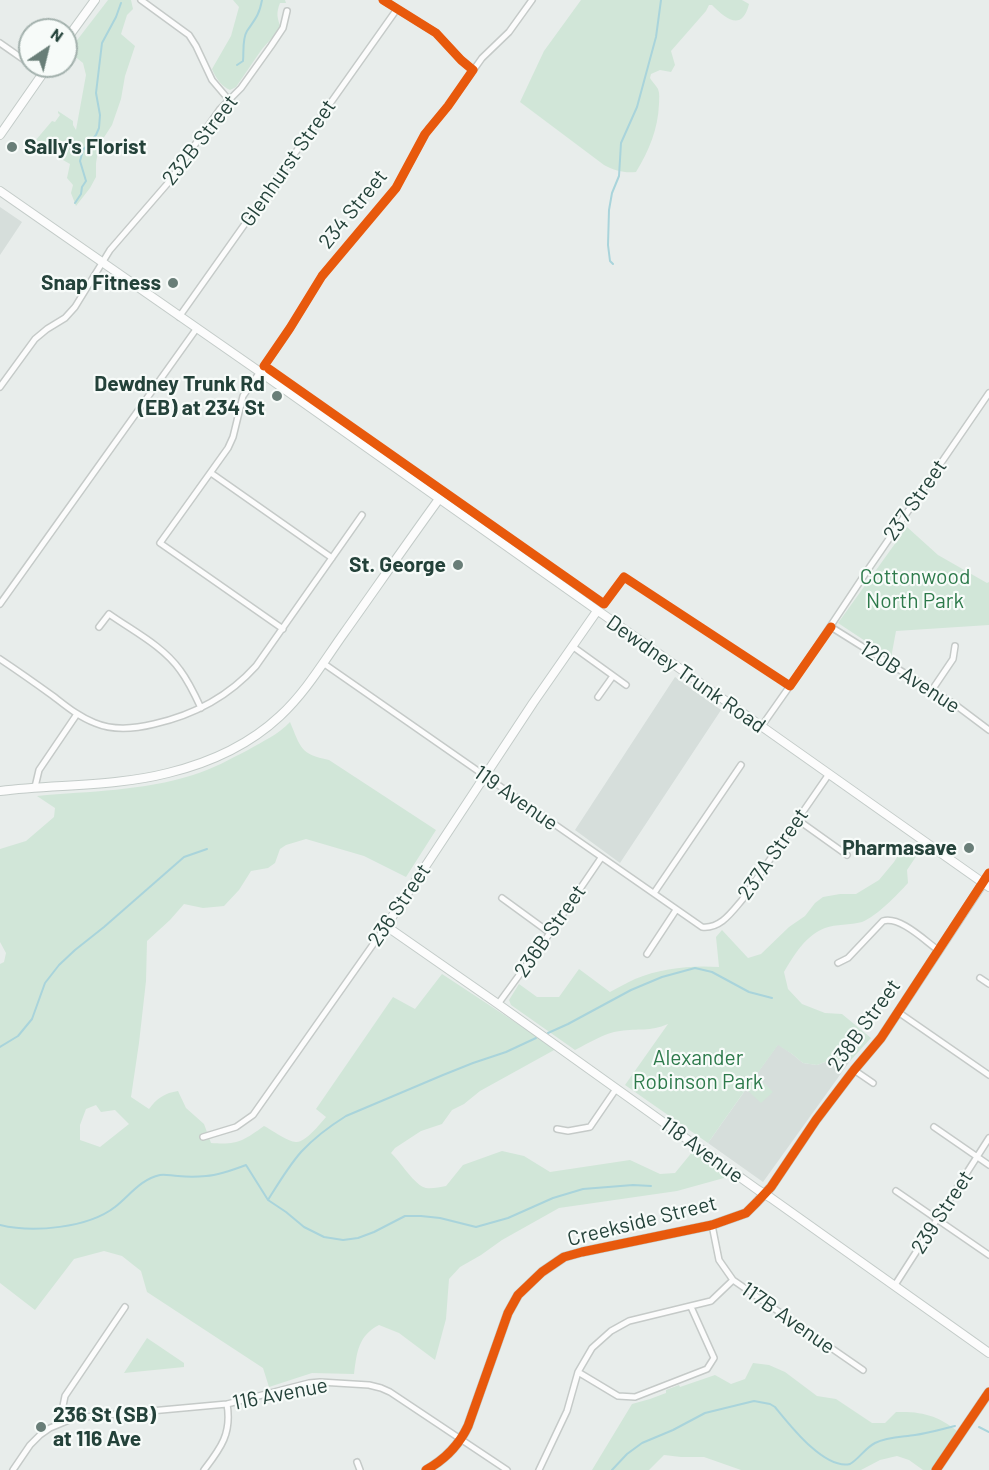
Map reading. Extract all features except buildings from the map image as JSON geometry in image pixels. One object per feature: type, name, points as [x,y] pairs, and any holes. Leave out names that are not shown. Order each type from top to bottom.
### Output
[{"type":"street","points":[[78,23],[95,0]]},
{"type":"street","points":[[141,0],[189,35],[212,80],[229,100]]},
{"type":"street","points":[[383,0],[436,33],[473,70]]},
{"type":"street","name":"234 Street","points":[[283,629],[160,543],[230,443],[241,400],[286,335],[322,276],[396,188],[425,134],[473,70],[486,54],[506,36],[532,0]]},
{"type":"street","name":"Glenhurst Street","points":[[179,316],[397,9]]},
{"type":"street","name":"232B Street","points":[[0,387],[35,339],[65,318],[75,307],[118,240],[168,183],[220,109],[241,88],[283,28],[287,10]]},
{"type":"street","points":[[0,43],[18,56]]},
{"type":"street","points":[[0,135],[39,78]]},
{"type":"street","name":"Dewdney Trunk Road","points":[[0,191],[986,885]]},
{"type":"street","points":[[0,604],[197,328]]},
{"type":"street","name":"237 Street","points":[[761,727],[989,393]]},
{"type":"street","points":[[211,473],[332,558]]},
{"type":"street","points":[[0,791],[145,778],[186,768],[220,756],[261,731],[297,698],[439,499]]},
{"type":"street","points":[[0,658],[77,714],[95,724],[129,729],[175,719],[201,708],[232,689],[250,673],[362,515]]},
{"type":"street","name":"236 Street","points":[[203,1137],[236,1127],[252,1115],[386,926],[597,611]]},
{"type":"street","points":[[99,627],[109,614],[164,653],[184,676],[201,708]]},
{"type":"street","name":"120B Avenue","points":[[831,627],[957,706],[989,730]]},
{"type":"street","points":[[572,646],[626,685]]},
{"type":"street","points":[[932,690],[953,659],[956,646]]},
{"type":"street","name":"119 Avenue","points":[[323,663],[676,910],[702,927],[711,928]]},
{"type":"street","points":[[598,697],[613,676]]},
{"type":"street","points":[[35,787],[39,770],[77,714]]},
{"type":"street","points":[[654,894],[741,765]]},
{"type":"street","name":"237A Street","points":[[711,928],[726,919],[742,900],[829,774]]},
{"type":"street","points":[[798,820],[847,855]]},
{"type":"street","name":"236B Street","points":[[498,1004],[602,858]]},
{"type":"street","name":"238B Street","points":[[765,1195],[816,1120],[881,1038],[938,950],[986,885],[989,873]]},
{"type":"street","points":[[502,898],[550,933]]},
{"type":"street","points":[[647,954],[676,910]]},
{"type":"street","points":[[838,963],[848,958],[883,921],[890,919],[899,922],[938,950]]},
{"type":"street","name":"118 Avenue","points":[[386,926],[989,1353]]},
{"type":"street","points":[[980,978],[989,984]]},
{"type":"street","points":[[898,1012],[989,1075]]},
{"type":"street","points":[[854,1070],[873,1083]]},
{"type":"street","points":[[557,1129],[568,1131],[590,1127],[616,1089]]},
{"type":"street","points":[[934,1126],[989,1165]]},
{"type":"street","name":"239 Street","points":[[895,1285],[989,1138]]},
{"type":"street","points":[[896,1191],[989,1255]]},
{"type":"street","name":"Creekside Street","points":[[426,1470],[444,1457],[461,1439],[468,1426],[508,1313],[518,1295],[542,1272],[564,1257],[582,1252],[712,1225],[746,1213],[765,1195]]},
{"type":"street","name":"117B Avenue","points":[[712,1225],[719,1260],[733,1280],[863,1370]]},
{"type":"street","points":[[539,1470],[567,1411],[578,1372],[592,1348],[629,1321],[711,1301],[733,1280]]},
{"type":"street","points":[[13,1470],[30,1445],[40,1435],[65,1421],[63,1406],[65,1396],[125,1307]]},
{"type":"street","points":[[578,1372],[618,1396],[635,1397],[707,1369],[714,1358],[691,1307]]},
{"type":"street","name":"116 Avenue","points":[[65,1421],[93,1416],[227,1404],[315,1382],[369,1385],[397,1395],[507,1470]]},
{"type":"street","points":[[936,1470],[989,1392]]},
{"type":"street","points":[[204,1470],[225,1438],[229,1421],[227,1404]]},
{"type":"street","points":[[357,1462],[360,1470]]},
{"type":"shaded area","points":[[0,207],[22,222],[0,255]]},
{"type":"shaded area","points":[[675,677],[721,710],[620,863],[575,830]]},
{"type":"shaded area","points":[[778,1044],[803,1063],[817,1065],[833,1059],[850,1061],[763,1182],[708,1143]]},
{"type":"green space","points":[[108,0],[131,0],[133,9],[127,15],[121,34],[135,46],[125,76],[121,99],[112,125],[99,145],[96,177],[76,206],[71,193],[73,185],[67,178],[70,164],[63,160],[70,147],[58,139],[48,154],[34,145],[52,121],[55,122],[60,115],[58,111],[73,121],[76,130],[86,75],[83,63],[78,59],[78,39]]},
{"type":"green space","points":[[233,0],[285,0],[286,3],[280,3],[278,10],[281,28],[262,49],[236,87],[230,90],[224,87],[212,69],[231,36],[239,7]]},
{"type":"green space","points":[[581,0],[742,0],[749,4],[746,13],[738,20],[728,18],[709,5],[671,51],[675,65],[671,72],[660,70],[651,74],[650,78],[659,93],[657,122],[645,156],[636,172],[620,171],[604,165],[520,102],[544,51]]},
{"type":"green space","name":"Cottonwood North Park","points":[[907,527],[938,555],[987,583],[989,582],[989,625],[896,631],[891,658],[838,623]]},
{"type":"green space","points":[[290,722],[300,744],[307,752],[329,760],[436,830],[406,877],[364,856],[306,839],[280,849],[275,863],[268,868],[251,871],[239,890],[224,906],[203,908],[184,904],[147,941],[146,981],[131,1097],[149,1109],[162,1097],[178,1091],[186,1108],[204,1124],[211,1143],[240,1141],[264,1126],[289,1140],[300,1142],[312,1133],[326,1117],[316,1109],[393,997],[415,1009],[442,974],[556,1049],[480,1091],[452,1110],[442,1124],[421,1131],[395,1148],[391,1153],[412,1178],[422,1186],[431,1188],[446,1186],[463,1165],[502,1151],[524,1156],[550,1172],[630,1160],[660,1174],[675,1173],[693,1151],[727,1174],[724,1178],[677,1191],[559,1208],[502,1240],[460,1267],[449,1279],[446,1319],[435,1360],[399,1333],[379,1325],[367,1334],[360,1345],[354,1374],[312,1373],[269,1387],[263,1368],[147,1292],[141,1271],[122,1256],[104,1251],[74,1259],[35,1310],[0,1283],[0,964],[4,962],[6,953],[0,942],[0,849],[26,841],[54,817],[55,808],[37,796],[116,790],[155,784],[200,773],[248,750]],"holes":[[[96,1105],[101,1112],[115,1110],[129,1124],[100,1147],[80,1140],[80,1125],[86,1109]]]},
{"type":"green space","name":"Alexander Robinson Park","points":[[906,843],[919,852],[907,870],[908,883],[887,905],[868,919],[829,927],[812,935],[796,952],[784,972],[788,989],[802,1004],[825,1013],[842,1014],[871,1038],[850,1061],[833,1059],[817,1065],[803,1063],[778,1045],[757,1074],[763,1082],[754,1091],[764,1083],[773,1092],[761,1103],[746,1089],[708,1143],[625,1085],[668,1024],[650,1029],[614,1032],[575,1050],[511,1005],[509,1000],[519,984],[537,997],[559,997],[579,969],[610,992],[655,972],[698,966],[719,967],[716,937],[722,930],[748,958],[761,954],[789,927],[805,916],[823,897],[856,894],[879,880]]},
{"type":"green space","points":[[147,1338],[184,1363],[184,1367],[124,1373]]},
{"type":"green space","points":[[753,1363],[769,1365],[785,1372],[817,1396],[836,1399],[872,1423],[885,1423],[896,1412],[915,1412],[938,1419],[961,1434],[936,1470],[923,1470],[909,1460],[897,1456],[880,1460],[861,1470],[741,1470],[704,1457],[664,1455],[649,1470],[592,1470],[632,1404],[666,1393],[666,1390],[679,1385],[680,1387],[715,1375],[731,1384],[745,1379]]},
{"type":"waterway","points":[[237,65],[243,61],[245,34],[258,14],[262,0]]},
{"type":"waterway","points":[[613,264],[610,261],[608,245],[609,210],[612,193],[619,176],[621,143],[637,107],[656,37],[661,0]]},
{"type":"waterway","points":[[75,203],[86,181],[80,161],[83,150],[99,128],[100,115],[96,93],[102,43],[121,3]]},
{"type":"waterway","points":[[0,1047],[18,1036],[32,1019],[45,983],[59,965],[184,857],[207,849]]},
{"type":"waterway","points":[[548,1033],[631,990],[662,977],[695,968],[712,972],[749,992],[772,998]]},
{"type":"waterway","points":[[268,1200],[301,1152],[322,1132],[346,1116],[536,1038]]},
{"type":"waterway","points":[[0,1225],[28,1229],[75,1224],[104,1214],[153,1177],[211,1175],[246,1165],[268,1200],[304,1227],[324,1237],[343,1240],[358,1238],[374,1232],[405,1216],[440,1218],[476,1227],[508,1218],[553,1198],[583,1189],[651,1186]]},
{"type":"waterway","points":[[612,1470],[627,1454],[642,1443],[705,1413],[754,1401],[775,1407],[808,1444],[829,1460],[840,1464],[850,1464],[871,1445],[880,1441],[955,1426]]},
{"type":"waterway","points":[[979,1427],[989,1432]]},
{"type":"cycle path","points":[[264,366],[322,276],[396,188],[425,134],[473,70],[436,33],[383,0]]},
{"type":"cycle path","points":[[269,369],[604,604],[624,577],[790,686],[831,627]]},
{"type":"cycle path","points":[[426,1470],[439,1462],[464,1433],[508,1313],[518,1295],[542,1272],[564,1257],[582,1252],[712,1225],[746,1213],[757,1202],[771,1187],[816,1120],[881,1038],[989,873]]},
{"type":"cycle path","points":[[936,1470],[989,1392]]},
{"type":"place","name":"Sally's Florist","points":[[12,147]]},
{"type":"place","name":"Snap Fitness","points":[[173,283]]},
{"type":"place","name":"Dewdney Trunk Rd (EB) at 234 St","points":[[277,396]]},
{"type":"place","name":"St. George","points":[[458,565]]},
{"type":"place","name":"Pharmasave","points":[[969,848]]},
{"type":"place","name":"236 St (SB) at 116 Ave","points":[[41,1427]]}]
